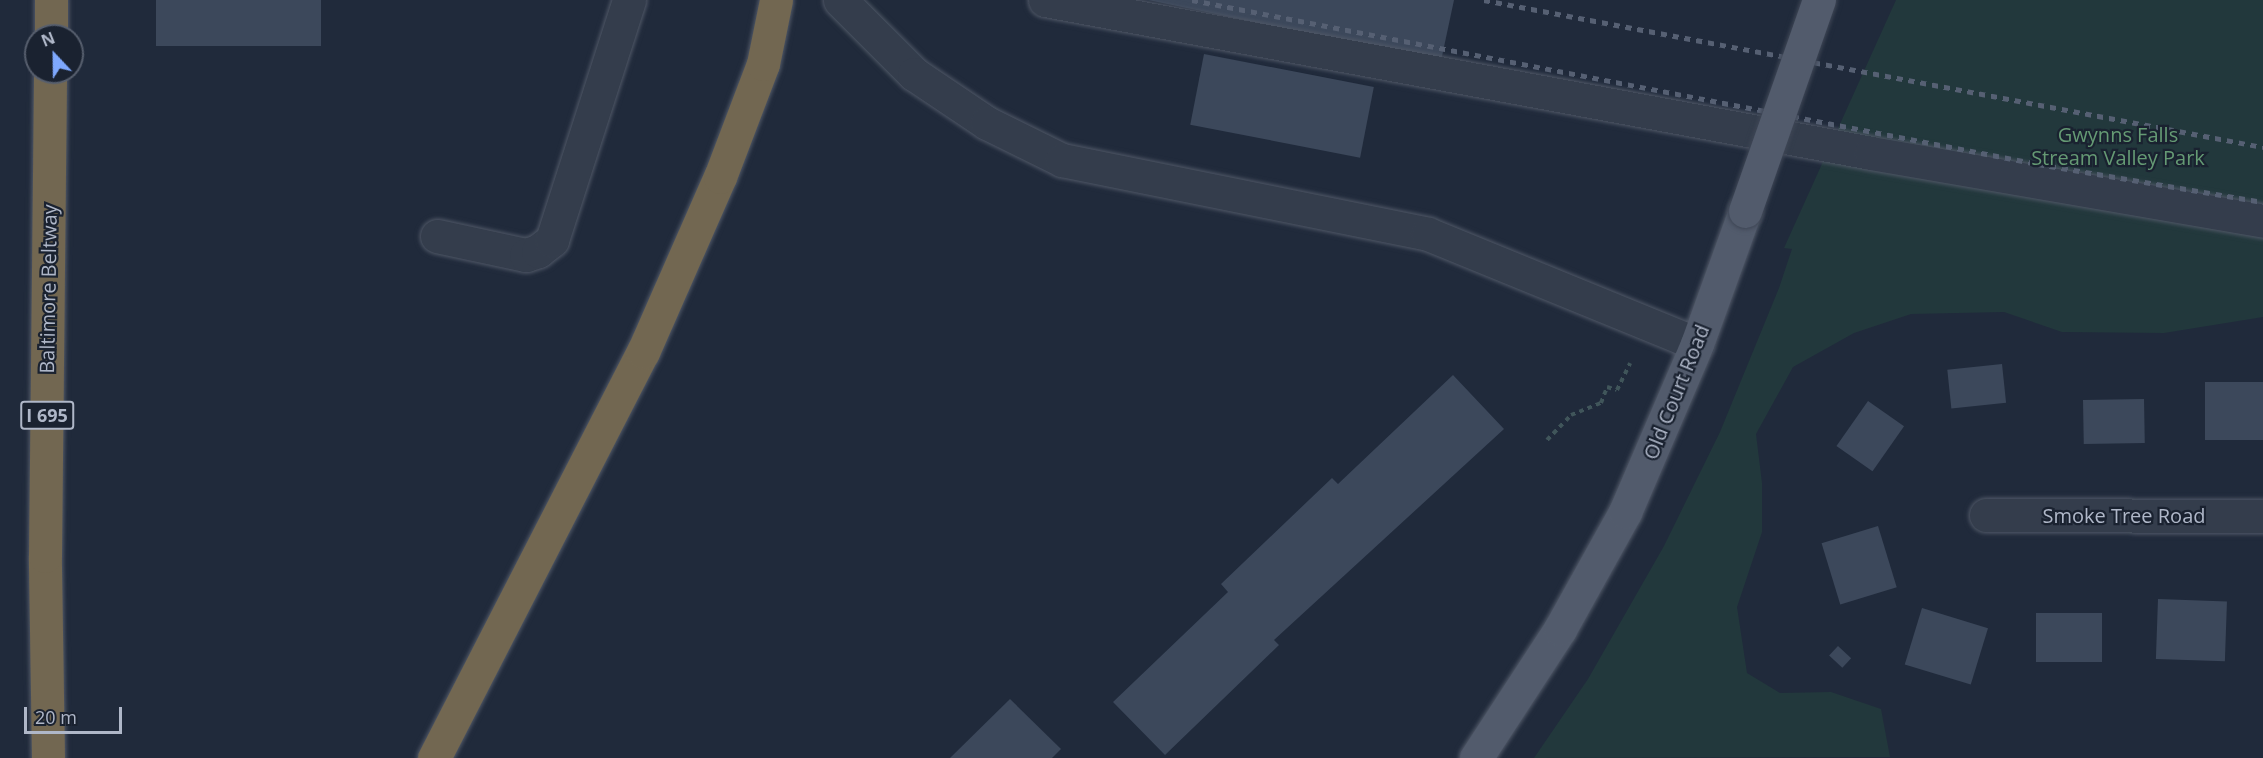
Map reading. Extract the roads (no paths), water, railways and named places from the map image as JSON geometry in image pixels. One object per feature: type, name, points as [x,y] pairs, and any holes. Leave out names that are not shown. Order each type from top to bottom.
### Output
[{"type":"highway","points":[[51,0],[51,24]]},
{"type":"highway","points":[[434,758],[644,352],[720,177],[763,63],[776,0]]},
{"type":"highway","name":"Baltimore Beltway","points":[[48,758],[45,556],[50,84]]},
{"type":"main road","name":"Old Court Road","points":[[1476,758],[1560,629],[1625,512],[1697,344],[1819,0]]},
{"type":"street","points":[[437,236],[525,255],[538,251],[552,240],[629,0]]},
{"type":"street","points":[[1045,0],[1871,153],[2263,221]]},
{"type":"street","points":[[847,2],[914,74],[987,123],[1062,160],[1428,234],[1697,344]]},
{"type":"street","name":"Smoke Tree Road","points":[[1986,515],[2263,516]]},
{"type":"railway","points":[[1192,0],[2038,164],[2263,202]]},
{"type":"railway","points":[[1484,0],[2263,147]]},
{"type":"park label","name":"Gwynns Falls Stream Valley Park","points":[[2118,146]]}]
